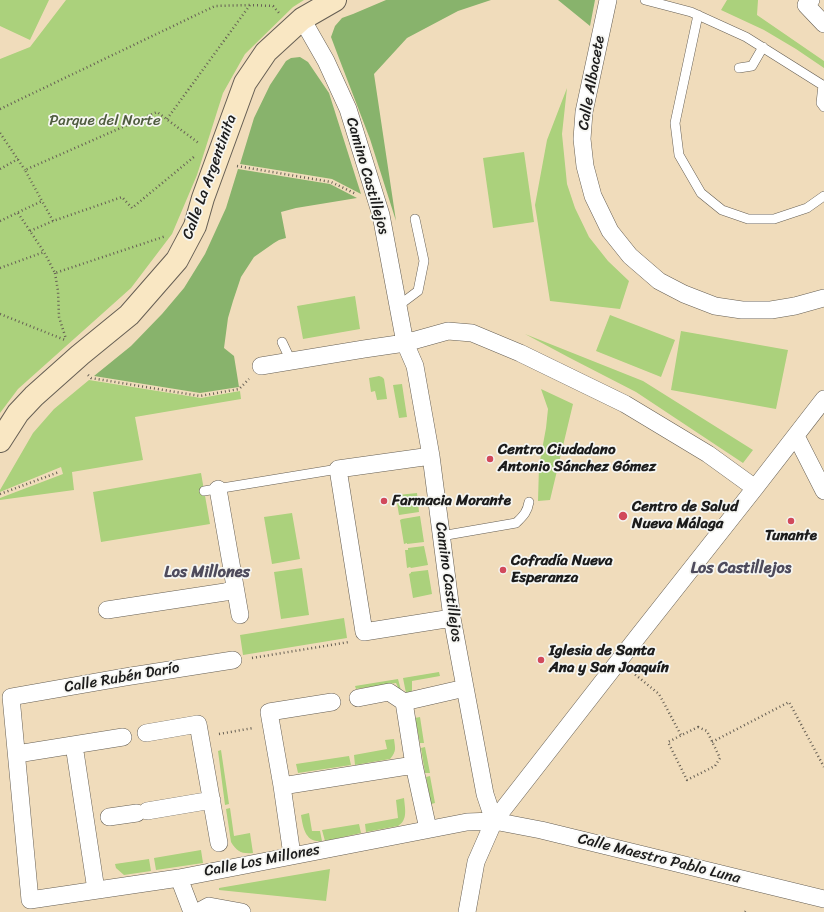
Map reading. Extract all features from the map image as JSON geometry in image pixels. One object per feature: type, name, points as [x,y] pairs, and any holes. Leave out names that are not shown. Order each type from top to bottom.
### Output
[{"type":"street","name":"Calle La Argentinita","points":[[0,440],[18,413],[34,396],[80,355],[129,315],[178,260],[195,226],[203,198],[245,83],[292,16],[335,0]]},
{"type":"street","name":"Calle Albacete","points":[[608,0],[584,112],[582,139],[585,166],[593,196],[610,231],[630,256],[659,281],[684,294],[715,306],[742,310],[771,310],[795,306],[824,298]]},
{"type":"street","points":[[811,0],[806,5],[824,24]]},
{"type":"street","name":"Camino Castillejos","points":[[292,16],[326,61],[348,109],[381,215],[405,343],[415,366],[431,456],[452,618],[485,794],[494,821]]},
{"type":"street","points":[[261,366],[405,343],[448,331],[472,333],[513,350],[625,404],[708,454],[755,488]]},
{"type":"street","points":[[467,912],[476,862],[494,821],[824,399]]},
{"type":"street","points":[[796,436],[824,491]]},
{"type":"street","points":[[431,456],[338,469],[358,637],[452,618]]},
{"type":"street","points":[[211,490],[240,614]]},
{"type":"street","points":[[107,610],[225,592],[235,589]]},
{"type":"street","name":"Calle Rubén Darío","points":[[17,754],[11,697],[239,659]]},
{"type":"street","points":[[358,698],[389,692],[404,702],[465,688]]},
{"type":"street","points":[[292,856],[269,712],[332,702]]},
{"type":"street","points":[[404,702],[414,765],[428,829]]},
{"type":"street","points":[[146,733],[198,724],[219,843]]},
{"type":"street","points":[[17,754],[123,736]]},
{"type":"street","points":[[74,745],[98,819],[96,890]]},
{"type":"street","name":"Calle Los Millones","points":[[17,754],[30,900],[179,878],[467,822],[494,821]]},
{"type":"street","points":[[282,786],[414,765]]},
{"type":"street","points":[[98,819],[212,800]]},
{"type":"street","name":"Calle Maestro Pablo Luna","points":[[494,821],[540,830],[824,899]]},
{"type":"street","points":[[179,878],[192,912]]},
{"type":"street","points":[[198,912],[209,906],[242,912]]},
{"type":"lane","points":[[646,0],[691,12],[746,37],[763,47],[823,85],[821,103],[824,107]]},
{"type":"lane","points":[[698,15],[675,124],[679,155],[701,193],[722,210],[748,220],[774,219],[807,208],[824,196]]},
{"type":"lane","points":[[739,68],[752,66],[763,47]]},
{"type":"lane","points":[[398,306],[418,291],[424,261],[416,219]]},
{"type":"lane","points":[[282,342],[291,361]]},
{"type":"lane","points":[[211,490],[338,469]]},
{"type":"lane","points":[[441,536],[516,523],[528,509],[529,502]]},
{"type":"path","points":[[166,119],[250,5]]},
{"type":"path","points":[[0,109],[215,6],[273,6],[292,16]]},
{"type":"path","points":[[26,170],[157,112],[206,148]]},
{"type":"path","points":[[0,133],[26,170],[53,221]]},
{"type":"path","points":[[30,231],[53,221],[122,197],[132,208],[200,153]]},
{"type":"path","points":[[0,169],[18,159]]},
{"type":"path","points":[[234,165],[331,182],[360,196]]},
{"type":"path","points":[[0,221],[42,201]]},
{"type":"path","points":[[0,314],[67,341],[59,317],[58,291],[55,273],[44,252],[18,213]]},
{"type":"path","points":[[55,273],[172,234]]},
{"type":"path","points":[[0,268],[44,252]]},
{"type":"path","points":[[88,374],[92,378],[200,396],[239,389],[261,366]]},
{"type":"path","points":[[0,494],[59,472]]},
{"type":"path","points":[[239,659],[358,637]]},
{"type":"path","points":[[634,673],[659,694],[681,735]]},
{"type":"path","points":[[712,742],[789,702],[824,767]]},
{"type":"path","points":[[698,727],[707,731],[720,758],[715,766],[687,780],[668,742],[681,735],[698,727]]},
{"type":"path","points":[[218,734],[231,732]]},
{"type":"green space","points":[[0,0],[49,0],[30,40],[0,26]]},
{"type":"green space","name":"Parque del Norte","points":[[66,0],[304,0],[293,7],[245,54],[223,93],[197,175],[172,234],[131,288],[18,389],[0,413],[0,59],[30,47]]},
{"type":"green space","points":[[386,0],[491,0],[458,11],[407,38],[374,74],[396,221],[370,139],[331,37],[335,26],[342,18]]},
{"type":"green space","points":[[558,0],[595,0],[590,26]]},
{"type":"green space","points":[[727,0],[758,0],[757,15],[824,61],[824,68],[764,30],[721,10]]},
{"type":"green space","points":[[300,57],[308,62],[329,93],[361,194],[332,179],[240,164],[254,118],[270,85],[286,61],[291,58]]},
{"type":"green space","points":[[567,88],[562,134],[567,184],[575,208],[589,237],[608,261],[629,281],[620,309],[550,301],[535,205],[547,140]]},
{"type":"green space","points":[[524,152],[534,222],[493,228],[483,158]]},
{"type":"green space","points":[[238,169],[330,184],[357,198],[296,208],[281,212],[286,238],[279,240],[254,257],[241,277],[228,318],[224,348],[234,356],[239,387],[200,393],[94,376],[131,346],[162,314],[184,288],[205,254],[226,208]]},
{"type":"green space","points":[[355,296],[360,329],[303,339],[297,306]]},
{"type":"green space","points":[[610,315],[675,340],[661,377],[596,351]]},
{"type":"green space","points":[[681,331],[788,350],[776,409],[671,390]]},
{"type":"green space","points":[[525,334],[643,381],[753,450],[743,463],[636,392]]},
{"type":"green space","points":[[379,376],[384,379],[387,399],[377,400],[375,391],[371,392],[369,378]]},
{"type":"green space","points":[[89,380],[201,398],[240,391],[241,399],[135,417],[143,460],[72,472],[74,490],[0,500],[0,498],[63,474],[61,467],[0,492],[33,433],[54,409]]},
{"type":"green space","points":[[402,384],[407,417],[399,418],[393,385]]},
{"type":"green space","points":[[541,389],[573,404],[550,500],[538,501],[539,466],[548,409]]},
{"type":"green space","points":[[201,473],[210,524],[101,542],[93,492]]},
{"type":"green space","points":[[417,493],[419,512],[399,515],[396,497],[399,497],[398,495]]},
{"type":"green space","points":[[292,513],[300,559],[272,564],[264,517]]},
{"type":"green space","points":[[420,516],[424,542],[404,544],[400,520]]},
{"type":"green space","points":[[424,546],[428,565],[407,568],[405,550],[408,550],[408,548]]},
{"type":"green space","points":[[302,568],[309,615],[281,619],[274,572]]},
{"type":"green space","points":[[428,570],[432,594],[413,598],[409,574],[411,572]]},
{"type":"green space","points":[[344,618],[347,638],[243,655],[240,635]]},
{"type":"green space","points":[[439,672],[440,676],[412,681],[412,692],[406,693],[403,678]]},
{"type":"green space","points":[[398,679],[402,694],[396,683],[356,689],[355,686]]},
{"type":"green space","points":[[420,717],[424,743],[420,743],[415,718]]},
{"type":"green space","points":[[394,739],[395,752],[390,759],[355,765],[354,755],[387,749],[385,740]]},
{"type":"green space","points":[[425,747],[430,773],[425,773],[421,748]]},
{"type":"green space","points":[[221,750],[229,804],[225,805],[218,751]]},
{"type":"green space","points":[[349,756],[351,765],[298,773],[296,764]]},
{"type":"green space","points":[[430,776],[435,803],[431,804],[426,777]]},
{"type":"green space","points":[[404,798],[405,817],[401,824],[398,826],[366,832],[365,824],[398,818],[396,800]]},
{"type":"green space","points":[[230,808],[234,836],[250,833],[253,853],[240,852],[231,842],[226,809]]},
{"type":"green space","points":[[309,813],[312,831],[320,831],[322,841],[316,841],[308,837],[304,829],[301,815]]},
{"type":"green space","points":[[359,824],[361,833],[325,841],[322,830]]},
{"type":"green space","points":[[201,850],[203,863],[156,870],[154,858]]},
{"type":"green space","points":[[149,859],[151,871],[124,875],[116,868],[115,864]]},
{"type":"green space","points":[[330,869],[326,901],[219,890],[219,888]]},
{"type":"place","name":"Centro Ciudadano Antonio Sánchez Gómez","points":[[490,459]]},
{"type":"place","name":"Farmacia Morante","points":[[384,501]]},
{"type":"place","name":"Centro de Salud Nueva Málaga","points":[[623,516]]},
{"type":"place","name":"Tunante","points":[[791,521]]},
{"type":"place","name":"Cofradía Nueva Esperanza","points":[[503,570]]},
{"type":"place","name":"Iglesia de Santa Ana y San Joaquín","points":[[541,660]]},
{"type":"district","name":"Los Castillejos","points":[[741,569]]},
{"type":"district","name":"Los Millones","points":[[207,573]]}]
